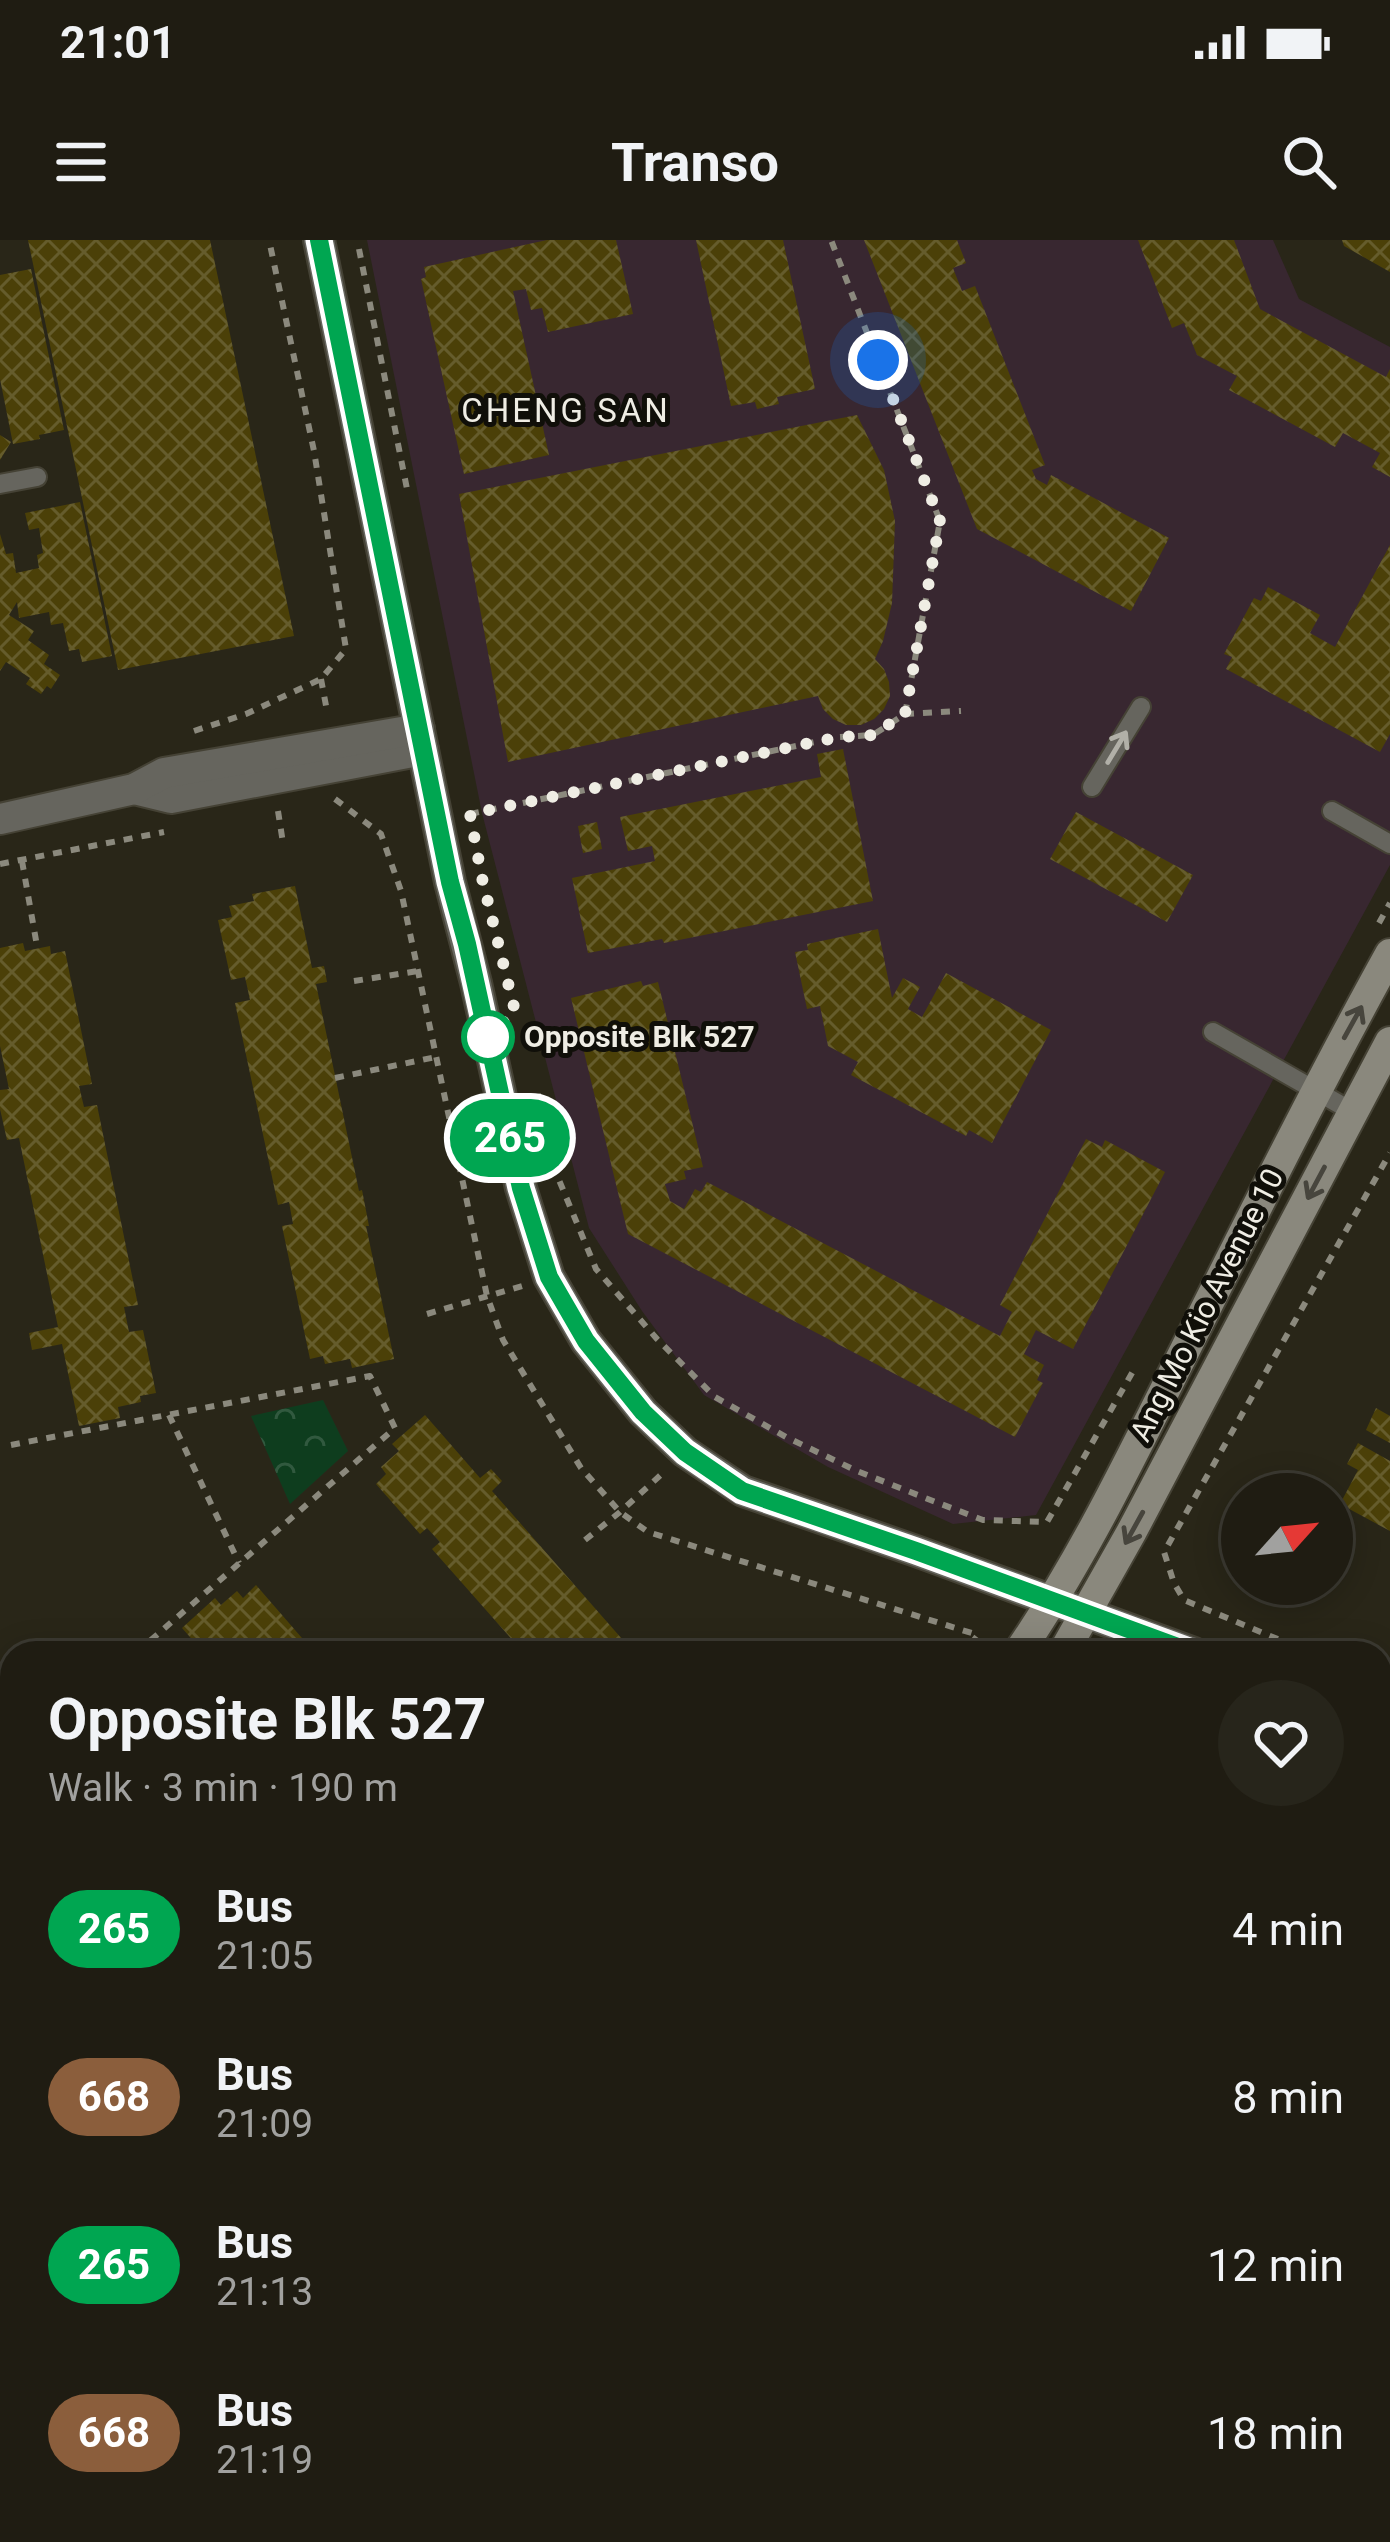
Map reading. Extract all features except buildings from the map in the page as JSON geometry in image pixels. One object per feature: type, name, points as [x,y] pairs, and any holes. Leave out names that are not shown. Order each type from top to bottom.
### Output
[{"type":"main road","name":"Ang Mo Kio Avenue 10","points":[[1026,1641],[1100,1519],[1316,1090],[1390,954]]},
{"type":"main road","name":"Ang Mo Kio Avenue 10","points":[[1070,1641],[1390,1042]]},
{"type":"street","points":[[319,240],[450,882],[521,1188],[549,1277],[586,1341],[643,1412],[685,1452],[742,1491],[1162,1641]]},
{"type":"street","points":[[0,819],[134,789],[164,773],[421,740]]},
{"type":"lane","points":[[0,484],[37,477]]},
{"type":"lane","points":[[1092,787],[1141,707]]},
{"type":"lane","points":[[1331,811],[1390,844]]},
{"type":"lane","points":[[1213,1031],[1353,1112]]},
{"type":"path","points":[[269,240],[314,451],[346,649],[321,679]]},
{"type":"path","points":[[830,240],[940,521],[905,714]]},
{"type":"path","points":[[359,241],[412,510]]},
{"type":"path","points":[[470,814],[839,737],[873,735],[905,714],[961,711]]},
{"type":"path","points":[[278,816],[283,843]]},
{"type":"path","points":[[25,878],[37,946]]},
{"type":"path","points":[[354,981],[418,971]]},
{"type":"path","points":[[335,1078],[436,1057]]},
{"type":"path","points":[[533,1078],[560,1180],[596,1269],[715,1396],[857,1471],[983,1520],[1047,1522]]},
{"type":"path","points":[[1282,1641],[1184,1600],[1163,1552],[1390,1154]]},
{"type":"path","points":[[428,1314],[487,1297]]},
{"type":"path","points":[[11,1445],[370,1376],[395,1428],[150,1641]]},
{"type":"path","points":[[169,1415],[239,1563]]},
{"type":"path","points":[[585,1540],[685,1452]]},
{"type":"path","points":[[973,1641],[978,1635]]},
{"type":"shaded area","points":[[367,240],[1273,240],[1299,299],[1390,347],[1390,865],[1036,1515],[953,1524],[828,1467],[704,1395],[589,1228],[482,813]]},
{"type":"green space","points":[[323,1400],[348,1451],[290,1504],[251,1416]]},
{"type":"bus line","name":"265","points":[[319,240],[450,882],[521,1188],[549,1277],[586,1341],[643,1412],[685,1452],[742,1491],[1161,1641]]},
{"type":"place","name":"Opposite Blk 527","points":[[488,1037]]},
{"type":"district","name":"CHENG SAN","points":[[566,410]]},
{"type":"route","points":[[488,1037],[515,1011],[470,814],[839,737],[873,735],[905,714],[940,521],[878,360]]}]
